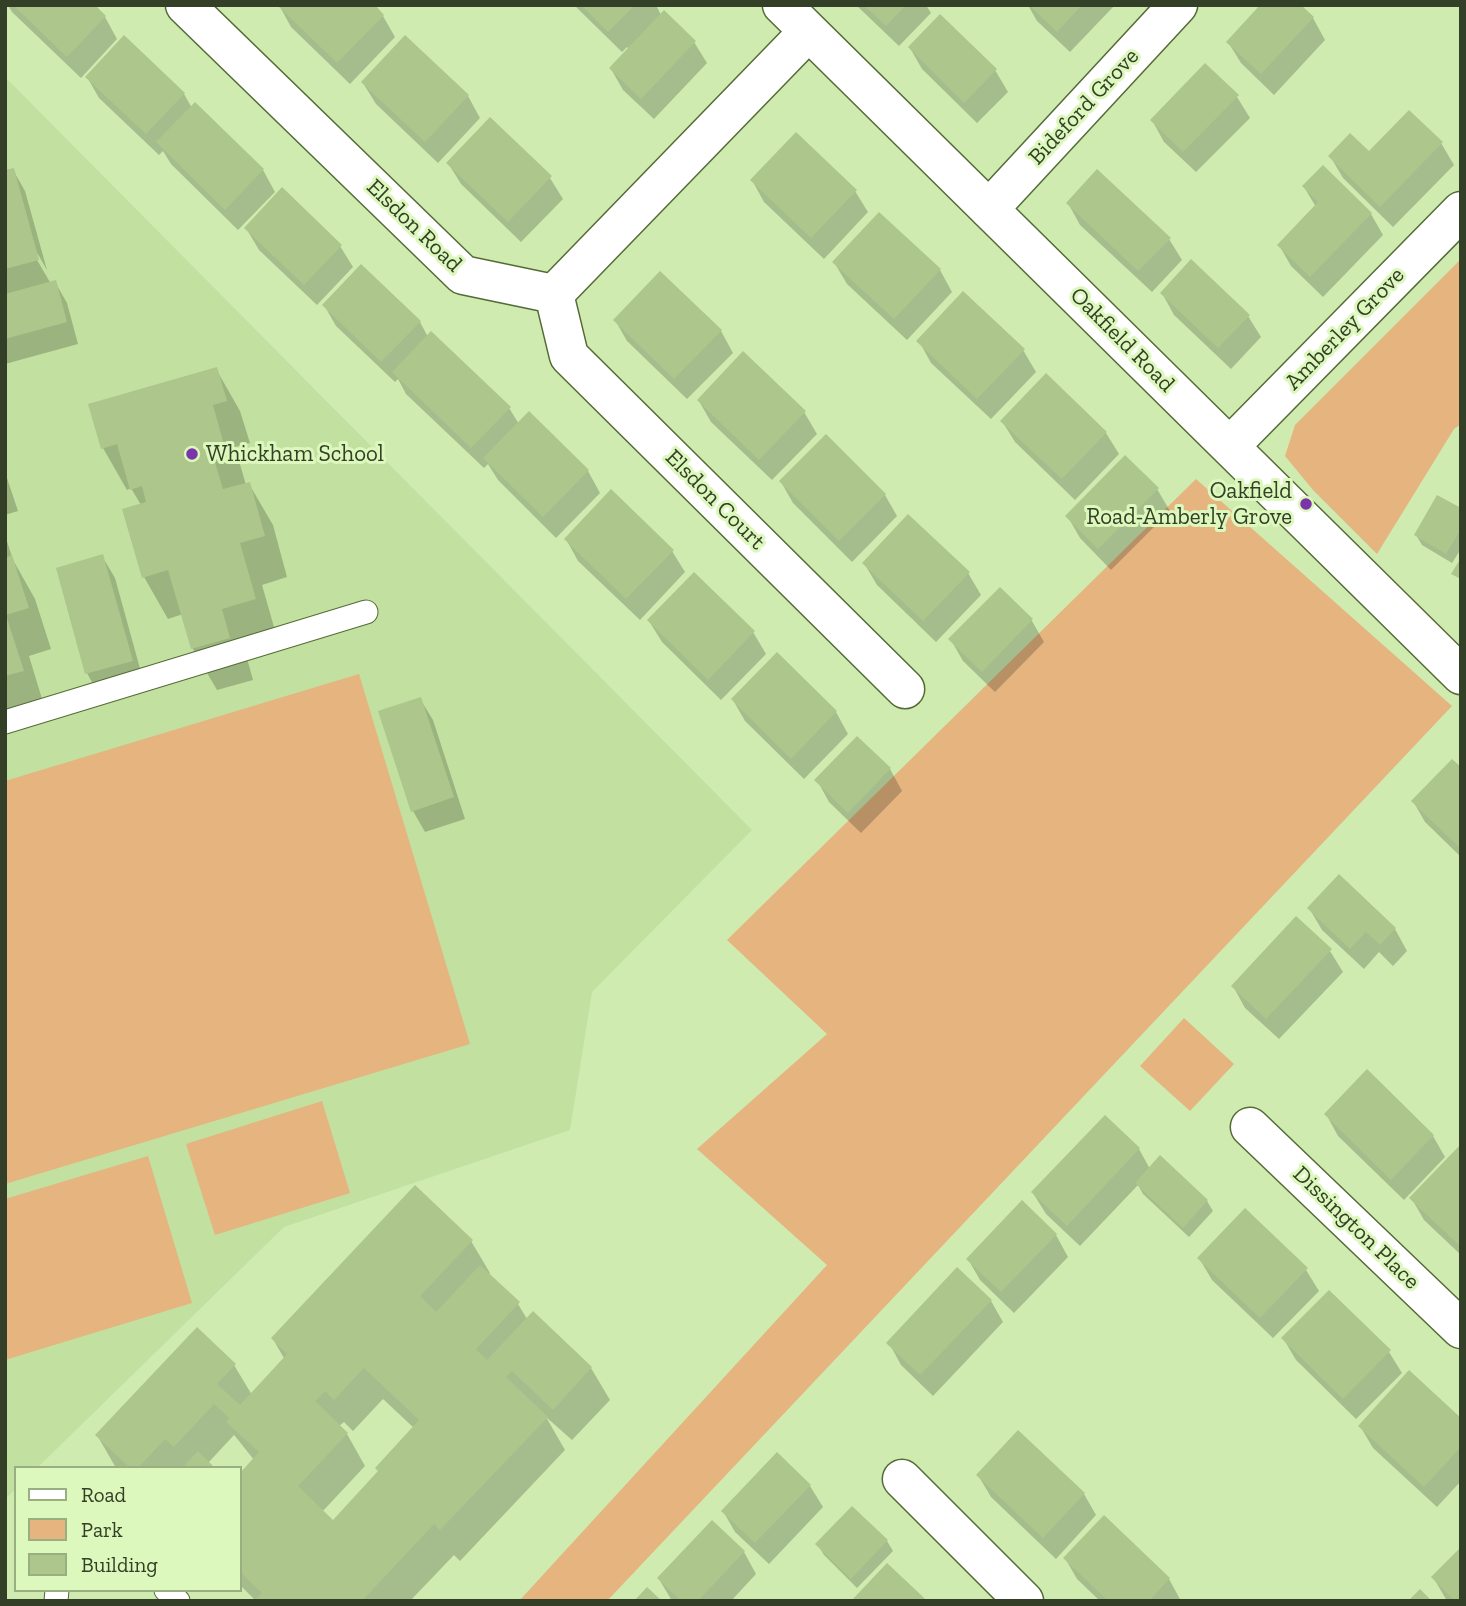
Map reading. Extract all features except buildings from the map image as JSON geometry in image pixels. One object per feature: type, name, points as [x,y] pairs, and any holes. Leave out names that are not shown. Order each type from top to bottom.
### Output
[{"type":"street","name":"Elsdon Road","points":[[186,5],[463,275],[554,294]]},
{"type":"street","name":"Oakfield Road","points":[[782,5],[1461,675]]},
{"type":"street","name":"Bideford Grove","points":[[989,209],[1178,5]]},
{"type":"street","points":[[554,294],[808,33]]},
{"type":"street","name":"Amberley Grove","points":[[1230,446],[1461,211]]},
{"type":"street","name":"Elsdon Court","points":[[554,294],[569,356],[905,689]]},
{"type":"street","name":"Dissington Place","points":[[1250,1128],[1461,1329]]},
{"type":"street","points":[[902,1479],[1024,1601]]},
{"type":"lane","points":[[5,722],[366,612]]},
{"type":"shaded area","name":"Whickham School","points":[[5,77],[752,830],[592,992],[570,1130],[284,1227],[39,1466],[14,1466],[14,1491],[5,1499]]},
{"type":"green space","points":[[1461,259],[1461,424],[1454,429],[1377,554],[1313,490],[1285,456],[1295,425]]},
{"type":"green space","points":[[1196,479],[1452,706],[607,1601],[519,1601],[827,1265],[697,1149],[827,1034],[727,940]]},
{"type":"green space","points":[[359,674],[470,1044],[5,1184],[5,781]]},
{"type":"green space","points":[[1184,1018],[1234,1064],[1190,1111],[1140,1066]]},
{"type":"green space","points":[[322,1101],[350,1193],[215,1235],[186,1144]]},
{"type":"green space","points":[[148,1156],[192,1303],[5,1360],[5,1199]]},
{"type":"place","name":"Whickham School","points":[[192,454]]},
{"type":"place","name":"Oakfield Road-Amberly Grove","points":[[1306,504]]}]
